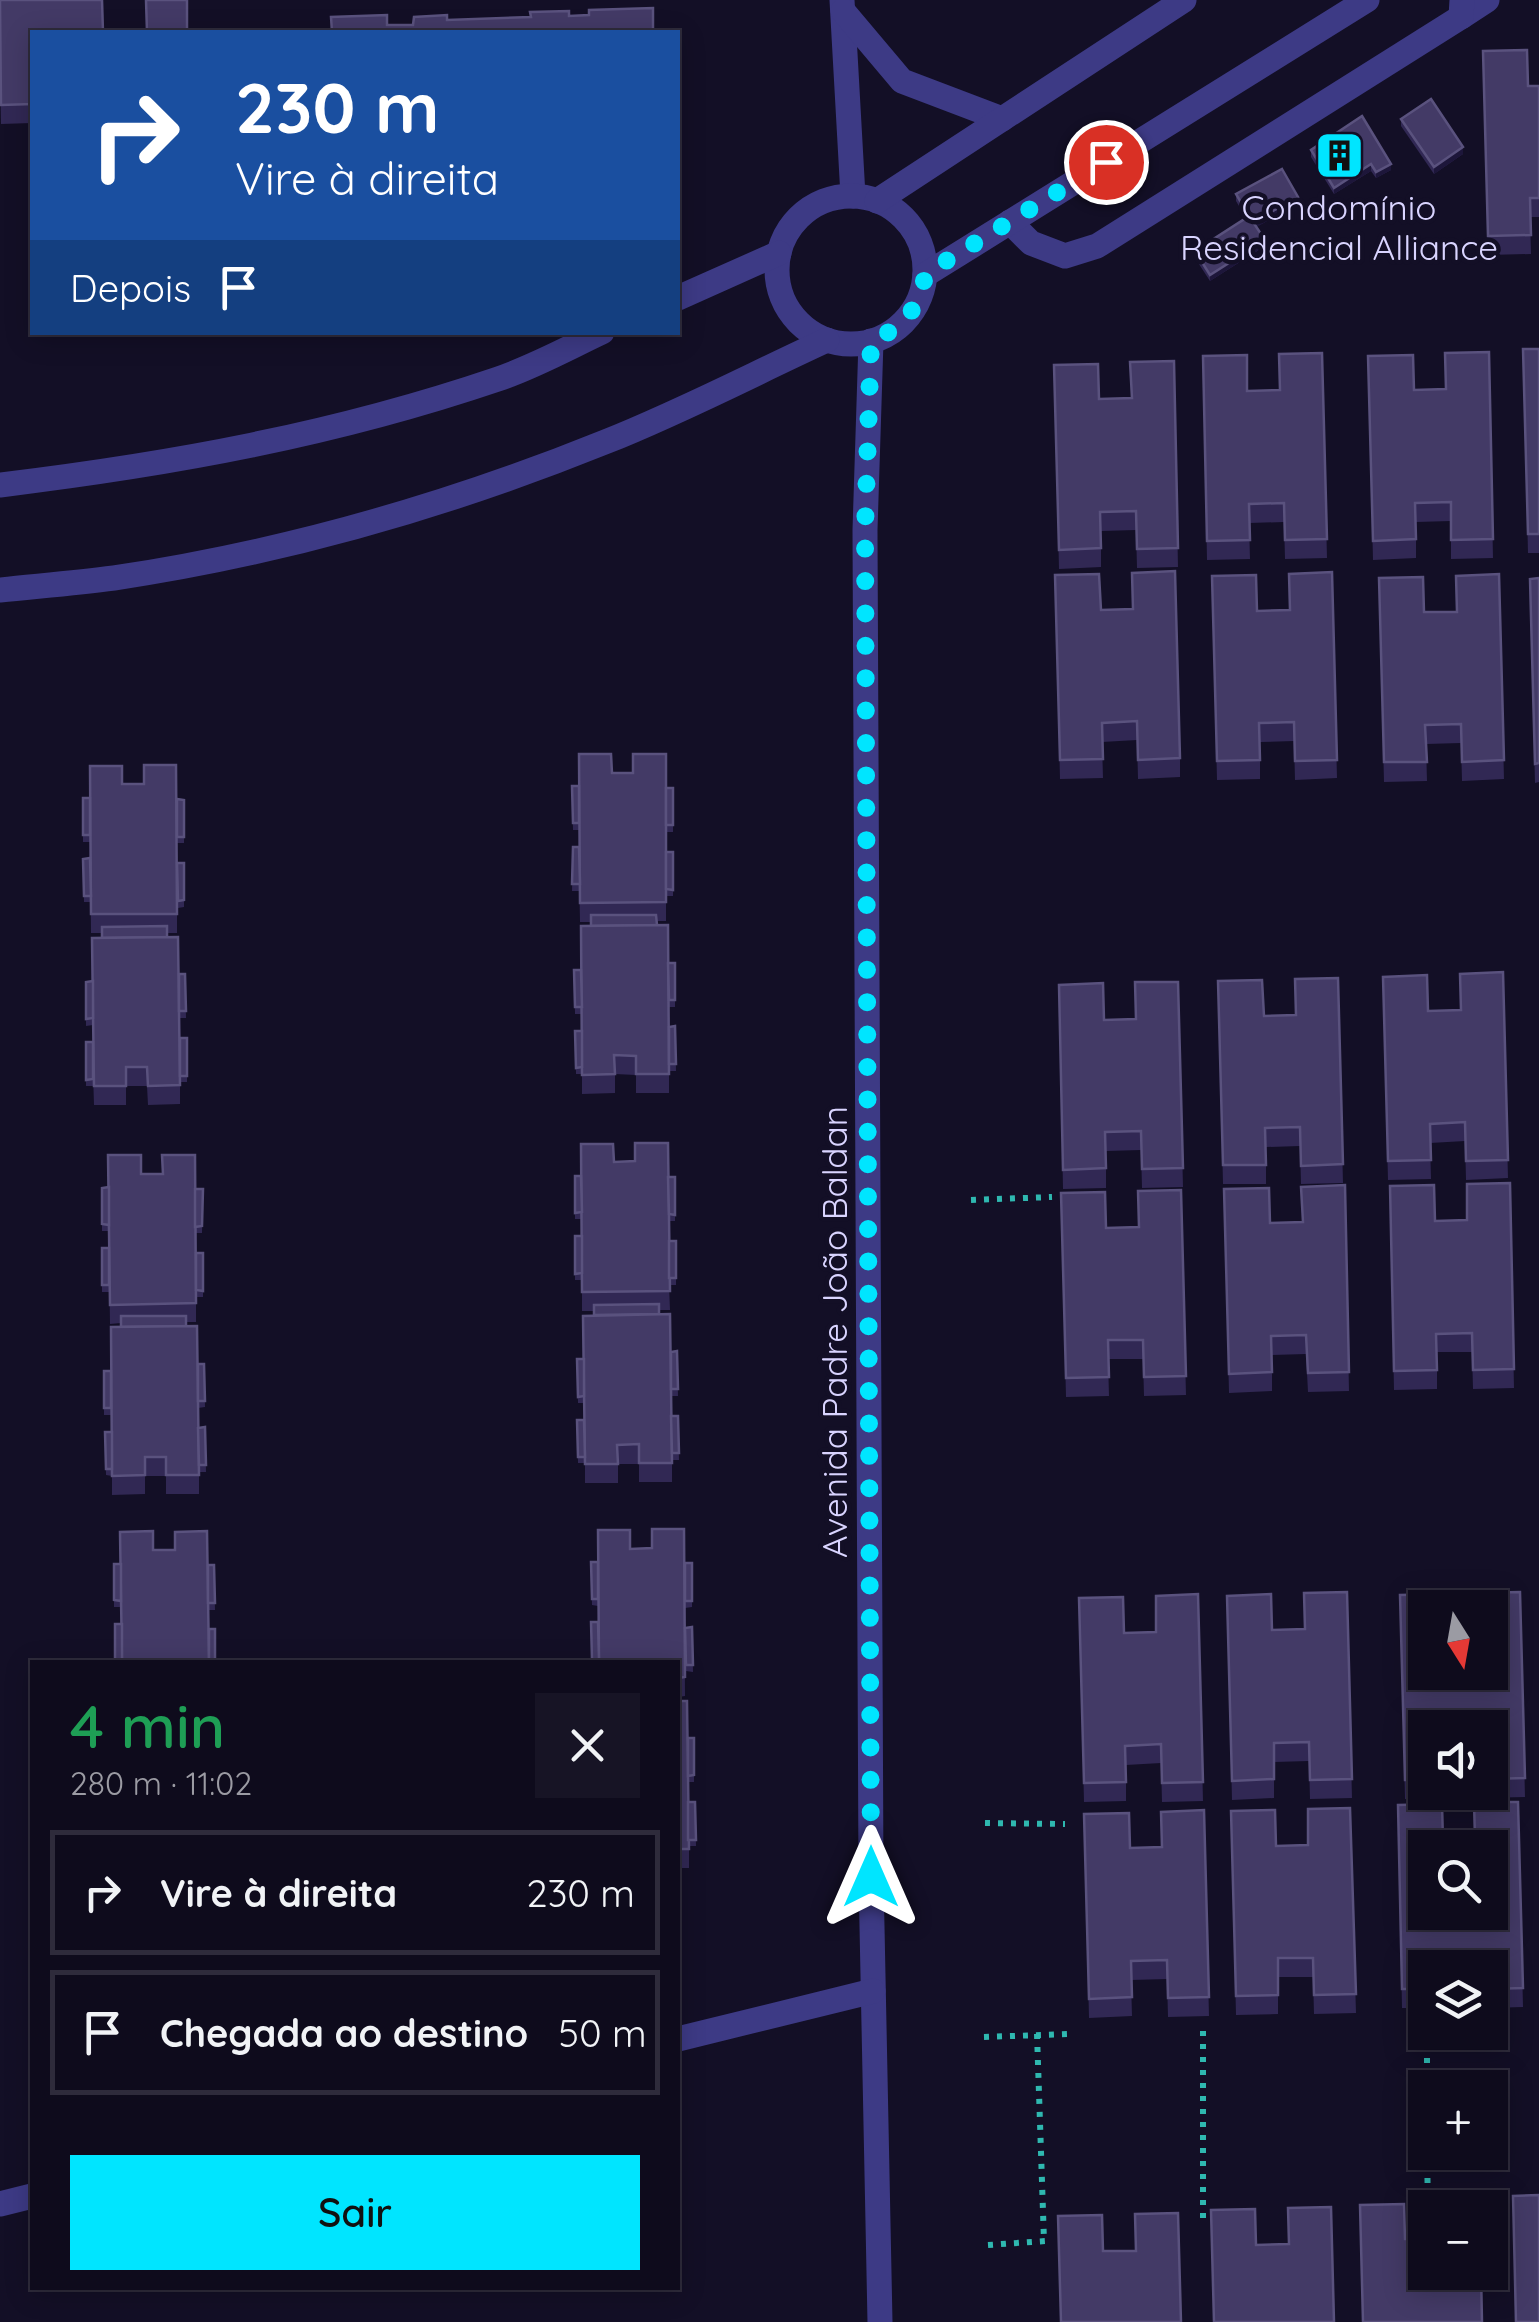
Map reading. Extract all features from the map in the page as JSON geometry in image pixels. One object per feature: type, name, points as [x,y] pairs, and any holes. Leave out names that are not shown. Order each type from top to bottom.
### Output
[{"type":"street","points":[[865,199],[1002,119],[1184,0]]},
{"type":"street","points":[[925,274],[1367,0]]},
{"type":"street","points":[[1010,222],[1031,243],[1064,256],[1097,246],[1462,8],[1487,0]]},
{"type":"street","points":[[842,6],[902,81],[1002,119]]},
{"type":"street","points":[[842,6],[865,199]]},
{"type":"street","points":[[832,198],[865,199],[907,221],[916,236],[925,274],[918,302],[899,326],[871,341],[857,344],[827,340],[796,321],[786,306],[779,289],[779,253],[786,234],[806,212],[832,198]]},
{"type":"street","points":[[680,297],[779,253]]},
{"type":"street","points":[[0,485],[230,452],[339,427],[502,378],[595,335]]},
{"type":"street","points":[[0,590],[114,578],[213,559],[326,534],[473,490],[606,442],[827,340]]},
{"type":"street","name":"Avenida Padre João Baldan","points":[[871,341],[865,550],[873,1992],[880,2322]]},
{"type":"street","points":[[680,2039],[873,1992]]},
{"type":"street","points":[[0,2204],[30,2196]]},
{"type":"path","points":[[971,1200],[1052,1196]]},
{"type":"path","points":[[985,1822],[1066,1824]]},
{"type":"path","points":[[1203,2031],[1203,2221]]},
{"type":"path","points":[[988,2244],[1046,2241],[1038,2034]]},
{"type":"path","points":[[984,2038],[1069,2034]]},
{"type":"building","points":[[0,0],[102,0],[103,30],[30,30],[30,104],[1,105]]},
{"type":"building","points":[[146,0],[187,0],[187,30],[147,30]]},
{"type":"building","points":[[653,8],[653,30],[332,30],[331,17],[387,15],[387,25],[413,25],[414,17],[531,17],[530,12],[569,11],[569,16],[589,15],[589,10]]},
{"type":"building","points":[[1527,50],[1528,86],[1539,86],[1539,198],[1530,198],[1531,235],[1488,236],[1483,51]]},
{"type":"building","points":[[1431,99],[1463,147],[1434,167],[1401,119]]},
{"type":"building","points":[[1362,116],[1391,164],[1376,172],[1371,164],[1334,188],[1311,150]]},
{"type":"building","points":[[1282,169],[1298,197],[1253,222],[1265,240],[1210,275],[1195,251],[1249,216],[1236,194]]},
{"type":"building","points":[[1523,349],[1539,349],[1539,534],[1528,534]]},
{"type":"building","points":[[1489,352],[1493,539],[1451,540],[1451,502],[1415,503],[1416,539],[1373,541],[1368,356],[1413,355],[1414,390],[1446,389],[1445,353]]},
{"type":"building","points":[[1322,353],[1327,539],[1285,540],[1284,503],[1249,504],[1250,540],[1207,541],[1203,356],[1247,355],[1247,391],[1280,390],[1279,354]]},
{"type":"building","points":[[1174,361],[1178,548],[1137,549],[1136,511],[1100,512],[1101,548],[1059,550],[1054,365],[1098,364],[1099,399],[1132,398],[1130,362]]},
{"type":"building","points":[[1175,571],[1180,758],[1138,760],[1137,721],[1102,723],[1103,759],[1060,760],[1055,575],[1099,574],[1101,610],[1133,609],[1132,573]]},
{"type":"building","points":[[1332,572],[1337,760],[1295,761],[1294,722],[1259,723],[1260,760],[1217,761],[1212,576],[1256,575],[1257,611],[1290,610],[1289,574]]},
{"type":"building","points":[[1499,574],[1504,760],[1462,762],[1461,724],[1425,725],[1427,762],[1384,762],[1379,578],[1423,577],[1424,612],[1457,612],[1456,576]]},
{"type":"building","points":[[1539,578],[1539,763],[1535,764],[1530,579]]},
{"type":"building","points":[[579,754],[611,754],[612,773],[633,773],[633,754],[666,754],[666,902],[580,903]]},
{"type":"building","points":[[144,765],[176,765],[177,914],[91,914],[90,766],[122,766],[122,784],[144,784]]},
{"type":"building","points":[[572,786],[579,786],[579,823],[573,823]]},
{"type":"building","points":[[666,788],[673,788],[673,825],[666,825]]},
{"type":"building","points":[[83,798],[90,798],[90,835],[83,835]]},
{"type":"building","points":[[177,799],[184,800],[184,837],[177,837]]},
{"type":"building","points":[[573,847],[579,847],[580,884],[572,884]]},
{"type":"building","points":[[666,852],[673,852],[673,890],[666,889]]},
{"type":"building","points":[[90,858],[91,896],[84,896],[83,859]]},
{"type":"building","points":[[177,863],[184,863],[184,900],[178,901]]},
{"type":"building","points":[[591,915],[656,915],[657,925],[591,926]]},
{"type":"building","points":[[668,925],[669,1074],[636,1074],[636,1056],[614,1055],[615,1074],[582,1075],[581,926]]},
{"type":"building","points":[[167,926],[167,937],[102,938],[102,927]]},
{"type":"building","points":[[178,937],[180,1085],[148,1086],[147,1067],[126,1067],[126,1086],[94,1086],[92,938]]},
{"type":"building","points":[[668,963],[675,963],[675,1000],[669,1000]]},
{"type":"building","points":[[574,970],[581,970],[582,1007],[575,1007]]},
{"type":"building","points":[[1503,972],[1508,1160],[1466,1161],[1465,1122],[1430,1124],[1431,1160],[1388,1161],[1383,977],[1427,975],[1428,1011],[1461,1010],[1460,974]]},
{"type":"building","points":[[179,974],[185,974],[186,1011],[179,1011]]},
{"type":"building","points":[[1338,978],[1343,1164],[1301,1166],[1300,1127],[1265,1128],[1266,1165],[1223,1165],[1218,981],[1262,980],[1264,1016],[1296,1015],[1295,979]]},
{"type":"building","points":[[93,981],[93,1018],[86,1019],[86,982]]},
{"type":"building","points":[[1135,982],[1178,982],[1183,1168],[1142,1169],[1141,1131],[1105,1132],[1106,1168],[1063,1170],[1059,985],[1103,983],[1104,1020],[1136,1019]]},
{"type":"building","points":[[675,1026],[676,1064],[669,1064],[669,1027]]},
{"type":"building","points":[[575,1031],[582,1031],[582,1067],[576,1068]]},
{"type":"building","points":[[180,1038],[187,1038],[187,1076],[180,1076]]},
{"type":"building","points":[[86,1042],[93,1042],[93,1079],[86,1080]]},
{"type":"building","points":[[635,1143],[668,1143],[670,1291],[582,1292],[581,1144],[613,1144],[614,1162],[635,1161]]},
{"type":"building","points":[[108,1155],[141,1155],[141,1174],[163,1174],[162,1155],[195,1155],[196,1303],[110,1305]]},
{"type":"building","points":[[575,1176],[581,1176],[582,1212],[575,1213]]},
{"type":"building","points":[[668,1177],[675,1177],[675,1215],[669,1214]]},
{"type":"building","points":[[1510,1183],[1514,1369],[1473,1370],[1472,1333],[1436,1334],[1437,1370],[1394,1371],[1390,1186],[1434,1185],[1435,1221],[1467,1220],[1467,1184]]},
{"type":"building","points":[[1345,1185],[1349,1372],[1308,1373],[1306,1335],[1271,1336],[1272,1372],[1229,1374],[1224,1189],[1269,1188],[1270,1223],[1303,1222],[1301,1187]]},
{"type":"building","points":[[109,1187],[109,1225],[102,1224],[102,1188]]},
{"type":"building","points":[[195,1189],[203,1189],[202,1226],[195,1227]]},
{"type":"building","points":[[1181,1190],[1186,1376],[1144,1377],[1143,1340],[1108,1340],[1109,1377],[1066,1378],[1061,1193],[1105,1192],[1106,1228],[1139,1227],[1138,1191]]},
{"type":"building","points":[[575,1236],[582,1236],[582,1273],[575,1274]]},
{"type":"building","points":[[669,1241],[676,1241],[676,1278],[669,1278]]},
{"type":"building","points":[[102,1248],[109,1248],[109,1285],[102,1285]]},
{"type":"building","points":[[196,1253],[203,1253],[203,1291],[196,1290]]},
{"type":"building","points":[[659,1304],[659,1314],[594,1315],[594,1305]]},
{"type":"building","points":[[670,1314],[672,1463],[639,1463],[639,1444],[617,1445],[618,1464],[585,1464],[583,1316]]},
{"type":"building","points":[[121,1316],[186,1316],[186,1326],[121,1327]]},
{"type":"building","points":[[197,1326],[199,1475],[166,1475],[166,1457],[145,1457],[145,1475],[112,1476],[111,1327]]},
{"type":"building","points":[[677,1351],[678,1389],[671,1389],[671,1352]]},
{"type":"building","points":[[577,1359],[584,1359],[584,1396],[578,1397]]},
{"type":"building","points":[[198,1364],[204,1364],[205,1401],[198,1401]]},
{"type":"building","points":[[104,1371],[111,1371],[111,1408],[104,1408]]},
{"type":"building","points":[[671,1416],[678,1416],[679,1453],[672,1453]]},
{"type":"building","points":[[577,1420],[584,1420],[585,1457],[578,1457]]},
{"type":"building","points":[[205,1427],[206,1465],[199,1465],[198,1428]]},
{"type":"building","points":[[105,1432],[112,1432],[112,1469],[106,1469]]},
{"type":"building","points":[[652,1529],[684,1529],[685,1677],[680,1678],[680,1660],[599,1660],[598,1530],[630,1530],[630,1549],[652,1548]]},
{"type":"building","points":[[153,1531],[153,1550],[175,1550],[175,1532],[207,1531],[209,1660],[122,1660],[120,1532]]},
{"type":"building","points":[[591,1562],[598,1562],[598,1599],[592,1599]]},
{"type":"building","points":[[685,1563],[692,1563],[692,1601],[685,1601]]},
{"type":"building","points":[[114,1564],[121,1564],[121,1601],[114,1600]]},
{"type":"building","points":[[208,1565],[214,1565],[215,1603],[208,1603]]},
{"type":"building","points":[[1347,1592],[1352,1779],[1310,1780],[1309,1742],[1274,1743],[1274,1779],[1232,1781],[1227,1596],[1271,1594],[1272,1630],[1305,1629],[1304,1593]]},
{"type":"building","points":[[1508,1592],[1520,1592],[1525,1778],[1508,1778],[1508,1710],[1408,1710],[1405,1780],[1400,1595],[1408,1595],[1408,1690],[1508,1690]]},
{"type":"building","points":[[1198,1594],[1203,1782],[1162,1783],[1161,1744],[1125,1746],[1126,1782],[1084,1783],[1079,1598],[1123,1597],[1124,1633],[1156,1632],[1156,1596]]},
{"type":"building","points":[[591,1622],[598,1622],[599,1660],[592,1660]]},
{"type":"building","points":[[115,1624],[122,1624],[122,1660],[115,1660]]},
{"type":"building","points":[[692,1627],[693,1665],[686,1665],[685,1628]]},
{"type":"building","points":[[209,1629],[215,1629],[215,1660],[209,1660]]},
{"type":"building","points":[[680,1701],[687,1701],[689,1849],[680,1849]]},
{"type":"building","points":[[688,1738],[694,1738],[694,1775],[688,1776]]},
{"type":"building","points":[[688,1802],[695,1802],[696,1840],[688,1840]]},
{"type":"building","points":[[1508,1802],[1518,1802],[1523,1988],[1508,1988],[1508,1950],[1408,1950],[1408,1989],[1402,1989],[1398,1805],[1408,1805],[1408,1810],[1442,1810],[1443,1830],[1408,1830],[1408,1930],[1508,1930],[1508,1830],[1475,1830],[1474,1810],[1508,1810]]},
{"type":"building","points":[[1350,1808],[1356,1994],[1314,1995],[1313,1958],[1278,1958],[1278,1995],[1236,1996],[1231,1811],[1275,1810],[1276,1846],[1308,1845],[1308,1809]]},
{"type":"building","points":[[1204,1810],[1209,1997],[1168,1998],[1167,1960],[1131,1961],[1132,1997],[1089,1999],[1084,1814],[1129,1813],[1130,1848],[1162,1847],[1161,1812]]},
{"type":"building","points":[[1539,2195],[1539,2322],[1516,2322],[1513,2196]]},
{"type":"building","points":[[1404,2204],[1408,2290],[1481,2290],[1482,2322],[1363,2322],[1360,2205]]},
{"type":"building","points":[[1331,2207],[1334,2322],[1214,2322],[1211,2210],[1255,2209],[1256,2245],[1289,2244],[1288,2208]]},
{"type":"building","points":[[1178,2213],[1181,2322],[1061,2322],[1058,2216],[1102,2215],[1103,2251],[1136,2251],[1135,2214]]},
{"type":"place","name":"Condomínio Residencial Alliance","points":[[1339,155]]},
{"type":"route","points":[[871,1877],[865,530],[871,341],[886,335],[910,314],[918,302],[925,274],[1106,162]]}]
